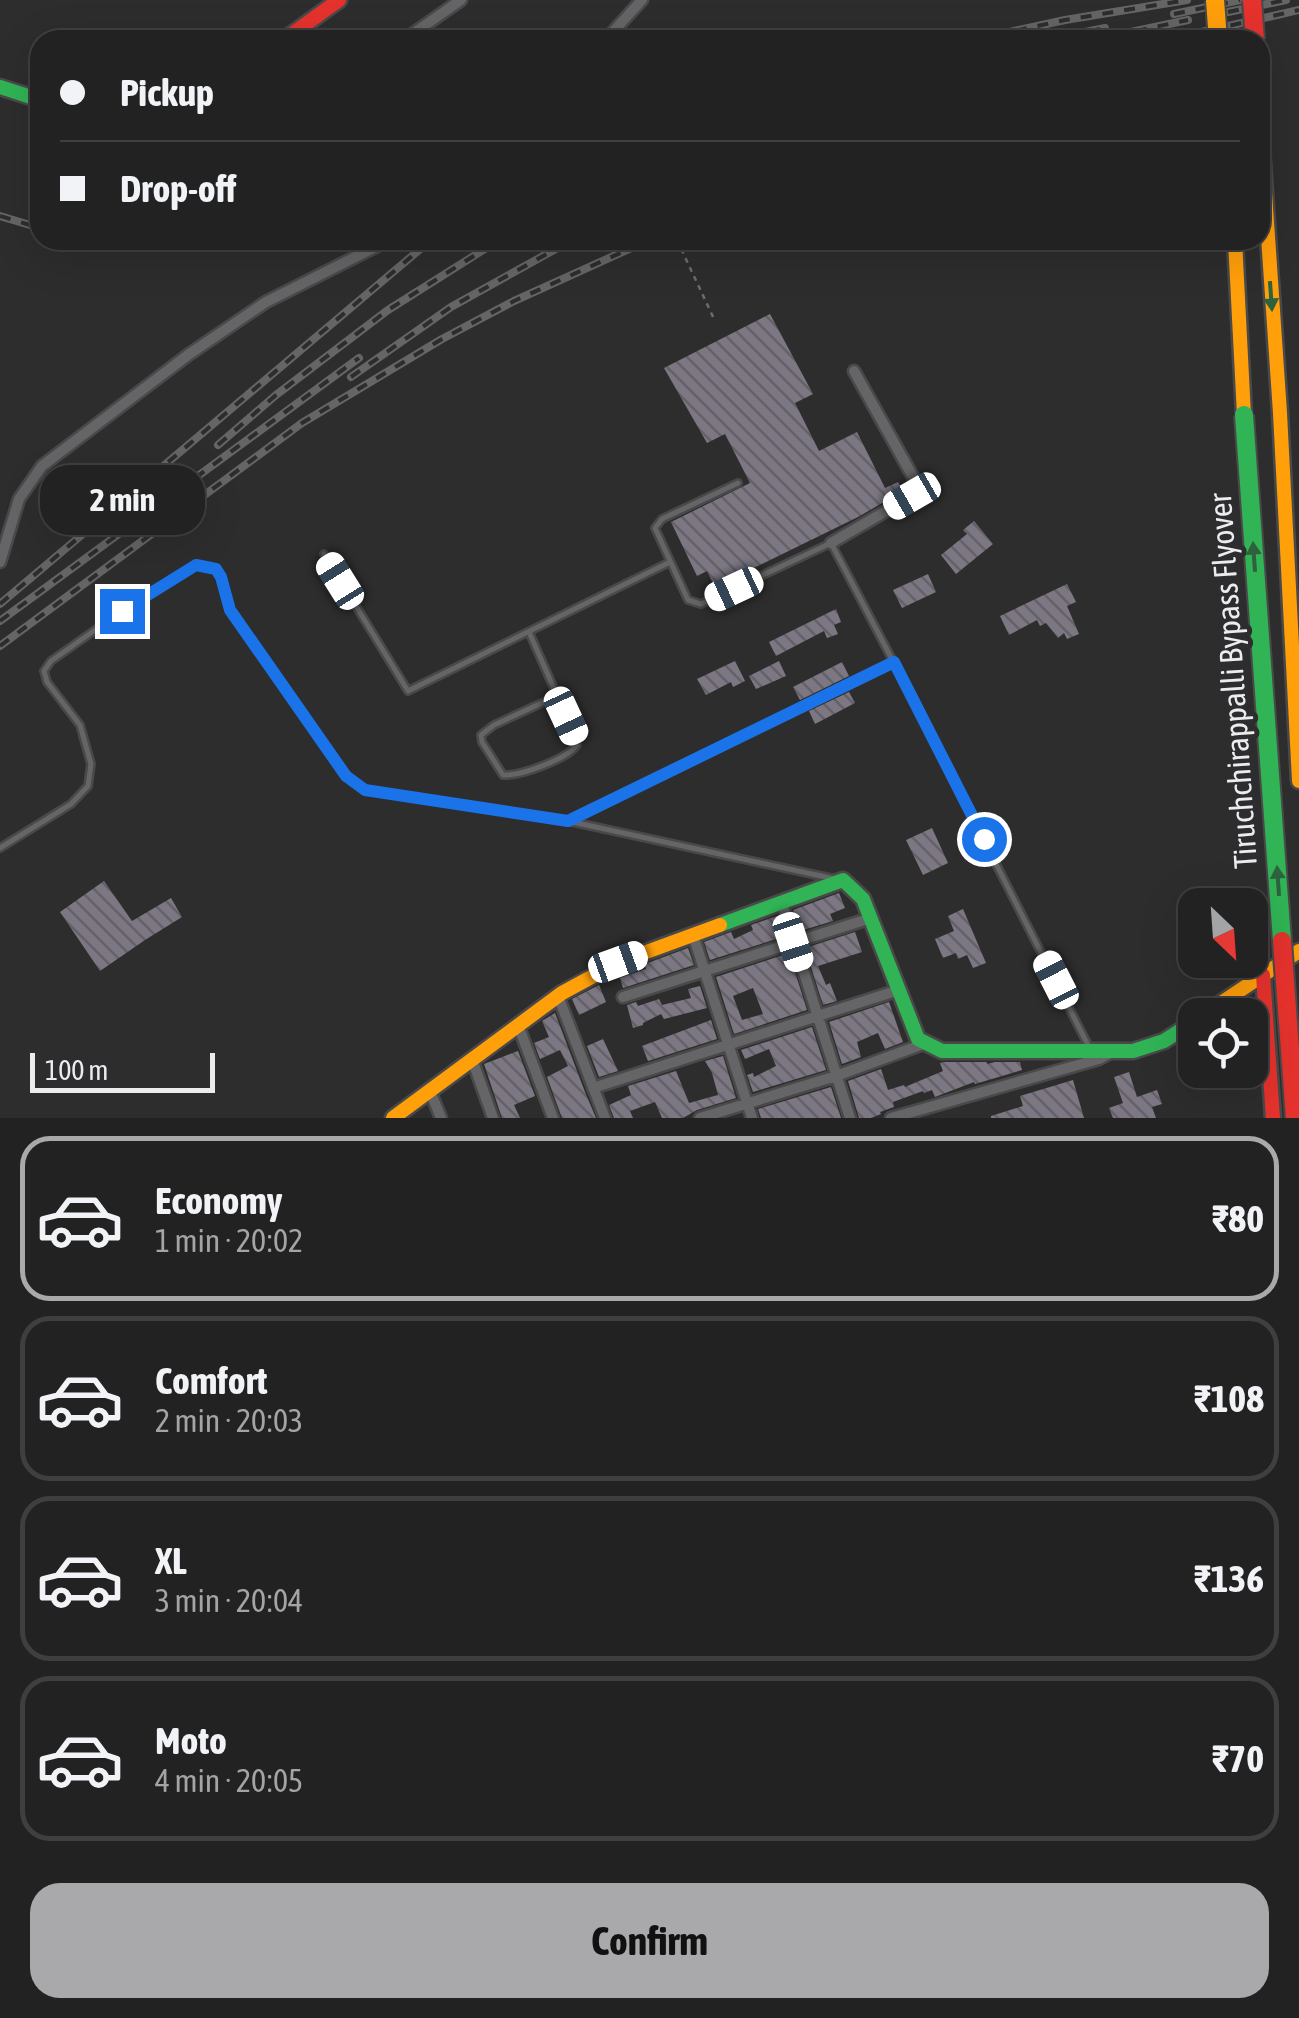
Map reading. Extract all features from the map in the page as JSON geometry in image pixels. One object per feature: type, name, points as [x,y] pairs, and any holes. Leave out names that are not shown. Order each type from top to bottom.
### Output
[{"type":"main road","points":[[298,30],[339,0]]},
{"type":"main road","points":[[1215,0],[1217,30]]},
{"type":"main road","points":[[1252,0],[1254,30]]},
{"type":"main road","points":[[0,87],[30,97]]},
{"type":"main road","name":"Tiruchchirappalli Bypass Flyover","points":[[1235,250],[1295,1118]]},
{"type":"main road","name":"Tiruchchirappalli Bypass Flyover","points":[[1269,250],[1299,781]]},
{"type":"main road","points":[[393,1118],[558,996],[618,962],[843,880],[863,898],[918,1039],[942,1052],[1133,1051],[1164,1041],[1178,1032]]},
{"type":"main road","points":[[1268,972],[1299,951]]},
{"type":"main road","points":[[1228,998],[1258,978]]},
{"type":"main road","points":[[1263,978],[1273,1118]]},
{"type":"street","points":[[418,30],[462,0]]},
{"type":"street","points":[[615,30],[642,0]]},
{"type":"street","points":[[0,562],[18,499],[42,466],[188,355],[266,302],[369,250]]},
{"type":"street","points":[[831,544],[912,496],[917,484],[854,371]]},
{"type":"street","points":[[782,902],[850,1118]]},
{"type":"street","points":[[623,997],[871,918]]},
{"type":"street","points":[[693,935],[752,1118]]},
{"type":"street","points":[[593,1088],[899,990]]},
{"type":"street","points":[[558,996],[605,1118]]},
{"type":"street","points":[[518,1025],[553,1118]]},
{"type":"street","points":[[700,1118],[926,1043]]},
{"type":"street","points":[[891,1118],[929,1113],[1099,1059],[1113,1051]]},
{"type":"street","points":[[472,1060],[493,1118]]},
{"type":"street","points":[[430,1090],[441,1118]]},
{"type":"lane","points":[[738,483],[662,519],[655,528],[688,600],[701,604],[831,544],[1091,1051]]},
{"type":"lane","points":[[324,554],[408,691],[670,562]]},
{"type":"lane","points":[[0,848],[70,804],[88,786],[91,764],[80,725],[48,682],[44,671],[50,661],[196,565],[216,569],[230,610],[346,776],[365,790],[568,821],[843,880]]},
{"type":"lane","points":[[528,632],[576,740],[575,750],[529,770],[503,776],[481,735],[556,696]]},
{"type":"lane","points":[[568,821],[894,662]]},
{"type":"path","points":[[682,250],[715,321]]},
{"type":"building","points":[[770,314],[813,394],[795,403],[819,451],[857,432],[885,488],[898,482],[903,491],[715,587],[707,571],[697,576],[671,522],[750,483],[725,434],[707,443],[664,368]]},
{"type":"building","points":[[974,521],[993,544],[956,574],[941,555],[967,534],[963,530]]},
{"type":"building","points":[[928,574],[936,592],[902,608],[893,590]]},
{"type":"building","points":[[1067,584],[1076,602],[1067,606],[1079,634],[1067,639],[1064,633],[1058,638],[1046,623],[1040,626],[1037,620],[1009,635],[1000,616]]},
{"type":"building","points":[[836,609],[841,622],[834,625],[838,634],[827,638],[824,631],[776,656],[769,642]]},
{"type":"building","points":[[735,661],[745,681],[733,687],[731,682],[706,695],[697,679]]},
{"type":"building","points":[[779,661],[786,676],[756,689],[749,676]]},
{"type":"building","points":[[842,662],[849,676],[800,700],[793,687]]},
{"type":"building","points":[[849,692],[855,703],[815,724],[809,711]]},
{"type":"building","points":[[932,828],[948,863],[923,875],[906,840]]},
{"type":"building","points":[[104,881],[132,921],[171,898],[182,917],[100,971],[60,912]]},
{"type":"building","points":[[839,893],[845,908],[830,914],[833,921],[800,931],[793,910]]},
{"type":"building","points":[[963,909],[986,963],[973,968],[967,955],[958,959],[956,953],[943,958],[935,939],[954,931],[948,916]]},
{"type":"building","points":[[777,916],[783,937],[710,960],[704,942],[731,932],[734,939],[753,930],[751,925]]},
{"type":"building","points":[[855,932],[862,952],[818,966],[837,1001],[823,1005],[805,948]]},
{"type":"building","points":[[688,948],[694,965],[623,988],[620,978]]},
{"type":"building","points":[[789,953],[807,1010],[734,1034],[716,977]],"holes":[[[753,988],[763,1014],[742,1020],[733,996]]]},
{"type":"building","points":[[599,985],[606,1002],[579,1015],[572,999]]},
{"type":"building","points":[[700,986],[707,1008],[664,1019],[661,1014],[633,1028],[627,1005],[636,1002],[638,1006],[659,999],[662,1005],[691,998],[688,989]]},
{"type":"building","points":[[889,1002],[903,1042],[885,1049],[878,1033],[857,1042],[861,1057],[842,1064],[829,1022]]},
{"type":"building","points":[[555,1013],[596,1118],[562,1118],[547,1077],[568,1066],[560,1050],[540,1059],[534,1043],[549,1037],[542,1021]]},
{"type":"building","points":[[711,1020],[717,1039],[648,1061],[642,1046]]},
{"type":"building","points":[[812,1027],[826,1070],[753,1092],[747,1075],[753,1073],[754,1077],[776,1066],[769,1049],[745,1059],[741,1050]]},
{"type":"building","points":[[603,1039],[618,1071],[599,1077],[587,1046]]},
{"type":"building","points":[[518,1051],[535,1096],[514,1105],[520,1118],[502,1118],[484,1064]]},
{"type":"building","points":[[723,1056],[736,1098],[683,1118],[662,1118],[655,1102],[630,1111],[633,1118],[614,1118],[609,1105],[631,1095],[628,1086],[676,1071],[689,1103],[718,1095],[705,1061]]},
{"type":"building","points":[[943,1062],[1020,1062],[1022,1070],[935,1097],[932,1090],[923,1091],[893,1102],[894,1107],[881,1114],[859,1118],[848,1081],[881,1069],[888,1090],[905,1087],[943,1071]]},
{"type":"building","points":[[1129,1072],[1137,1097],[1157,1090],[1162,1104],[1152,1107],[1156,1118],[1113,1118],[1109,1108],[1123,1103],[1114,1077]]},
{"type":"building","points":[[1073,1080],[1084,1118],[991,1118],[1023,1106],[1020,1096]]},
{"type":"building","points":[[831,1087],[841,1118],[761,1118],[758,1109]]},
{"type":"railway","points":[[1019,30],[1187,0]]},
{"type":"railway","points":[[1174,14],[1240,0]]},
{"type":"railway","points":[[1228,12],[1286,0]]},
{"type":"railway","points":[[1210,30],[1299,10]]},
{"type":"railway","points":[[1140,30],[1188,20]]},
{"type":"railway","points":[[1095,30],[1105,28]]},
{"type":"railway","points":[[0,216],[30,225]]},
{"type":"railway","points":[[0,604],[419,250]]},
{"type":"railway","points":[[218,445],[276,395],[388,310],[483,250]]},
{"type":"railway","points":[[351,377],[451,307],[554,250]]},
{"type":"railway","points":[[0,646],[302,423],[442,339],[514,301],[627,250]]},
{"type":"railway","points":[[0,621],[359,358]]},
{"type":"traffic: fast","points":[[0,87],[30,97]]},
{"type":"traffic: fast","points":[[1244,415],[1282,941]]},
{"type":"traffic: fast","points":[[720,925],[843,880],[863,899],[918,1039],[942,1051],[1133,1051],[1178,1032]]},
{"type":"traffic: slow","points":[[1215,0],[1217,30]]},
{"type":"traffic: slow","points":[[1236,250],[1244,415]]},
{"type":"traffic: slow","points":[[1269,250],[1299,781]]},
{"type":"traffic: slow","points":[[393,1118],[562,993],[619,962],[720,925]]},
{"type":"traffic: slow","points":[[1228,998],[1299,951]]},
{"type":"traffic: jam","points":[[298,30],[339,0]]},
{"type":"traffic: jam","points":[[1252,0],[1254,30]]},
{"type":"traffic: jam","points":[[1282,941],[1295,1118]]},
{"type":"traffic: jam","points":[[1263,978],[1273,1118]]},
{"type":"route","points":[[122,611],[196,565],[210,566],[221,577],[230,610],[346,776],[365,790],[568,821],[894,662],[984,839]]}]
